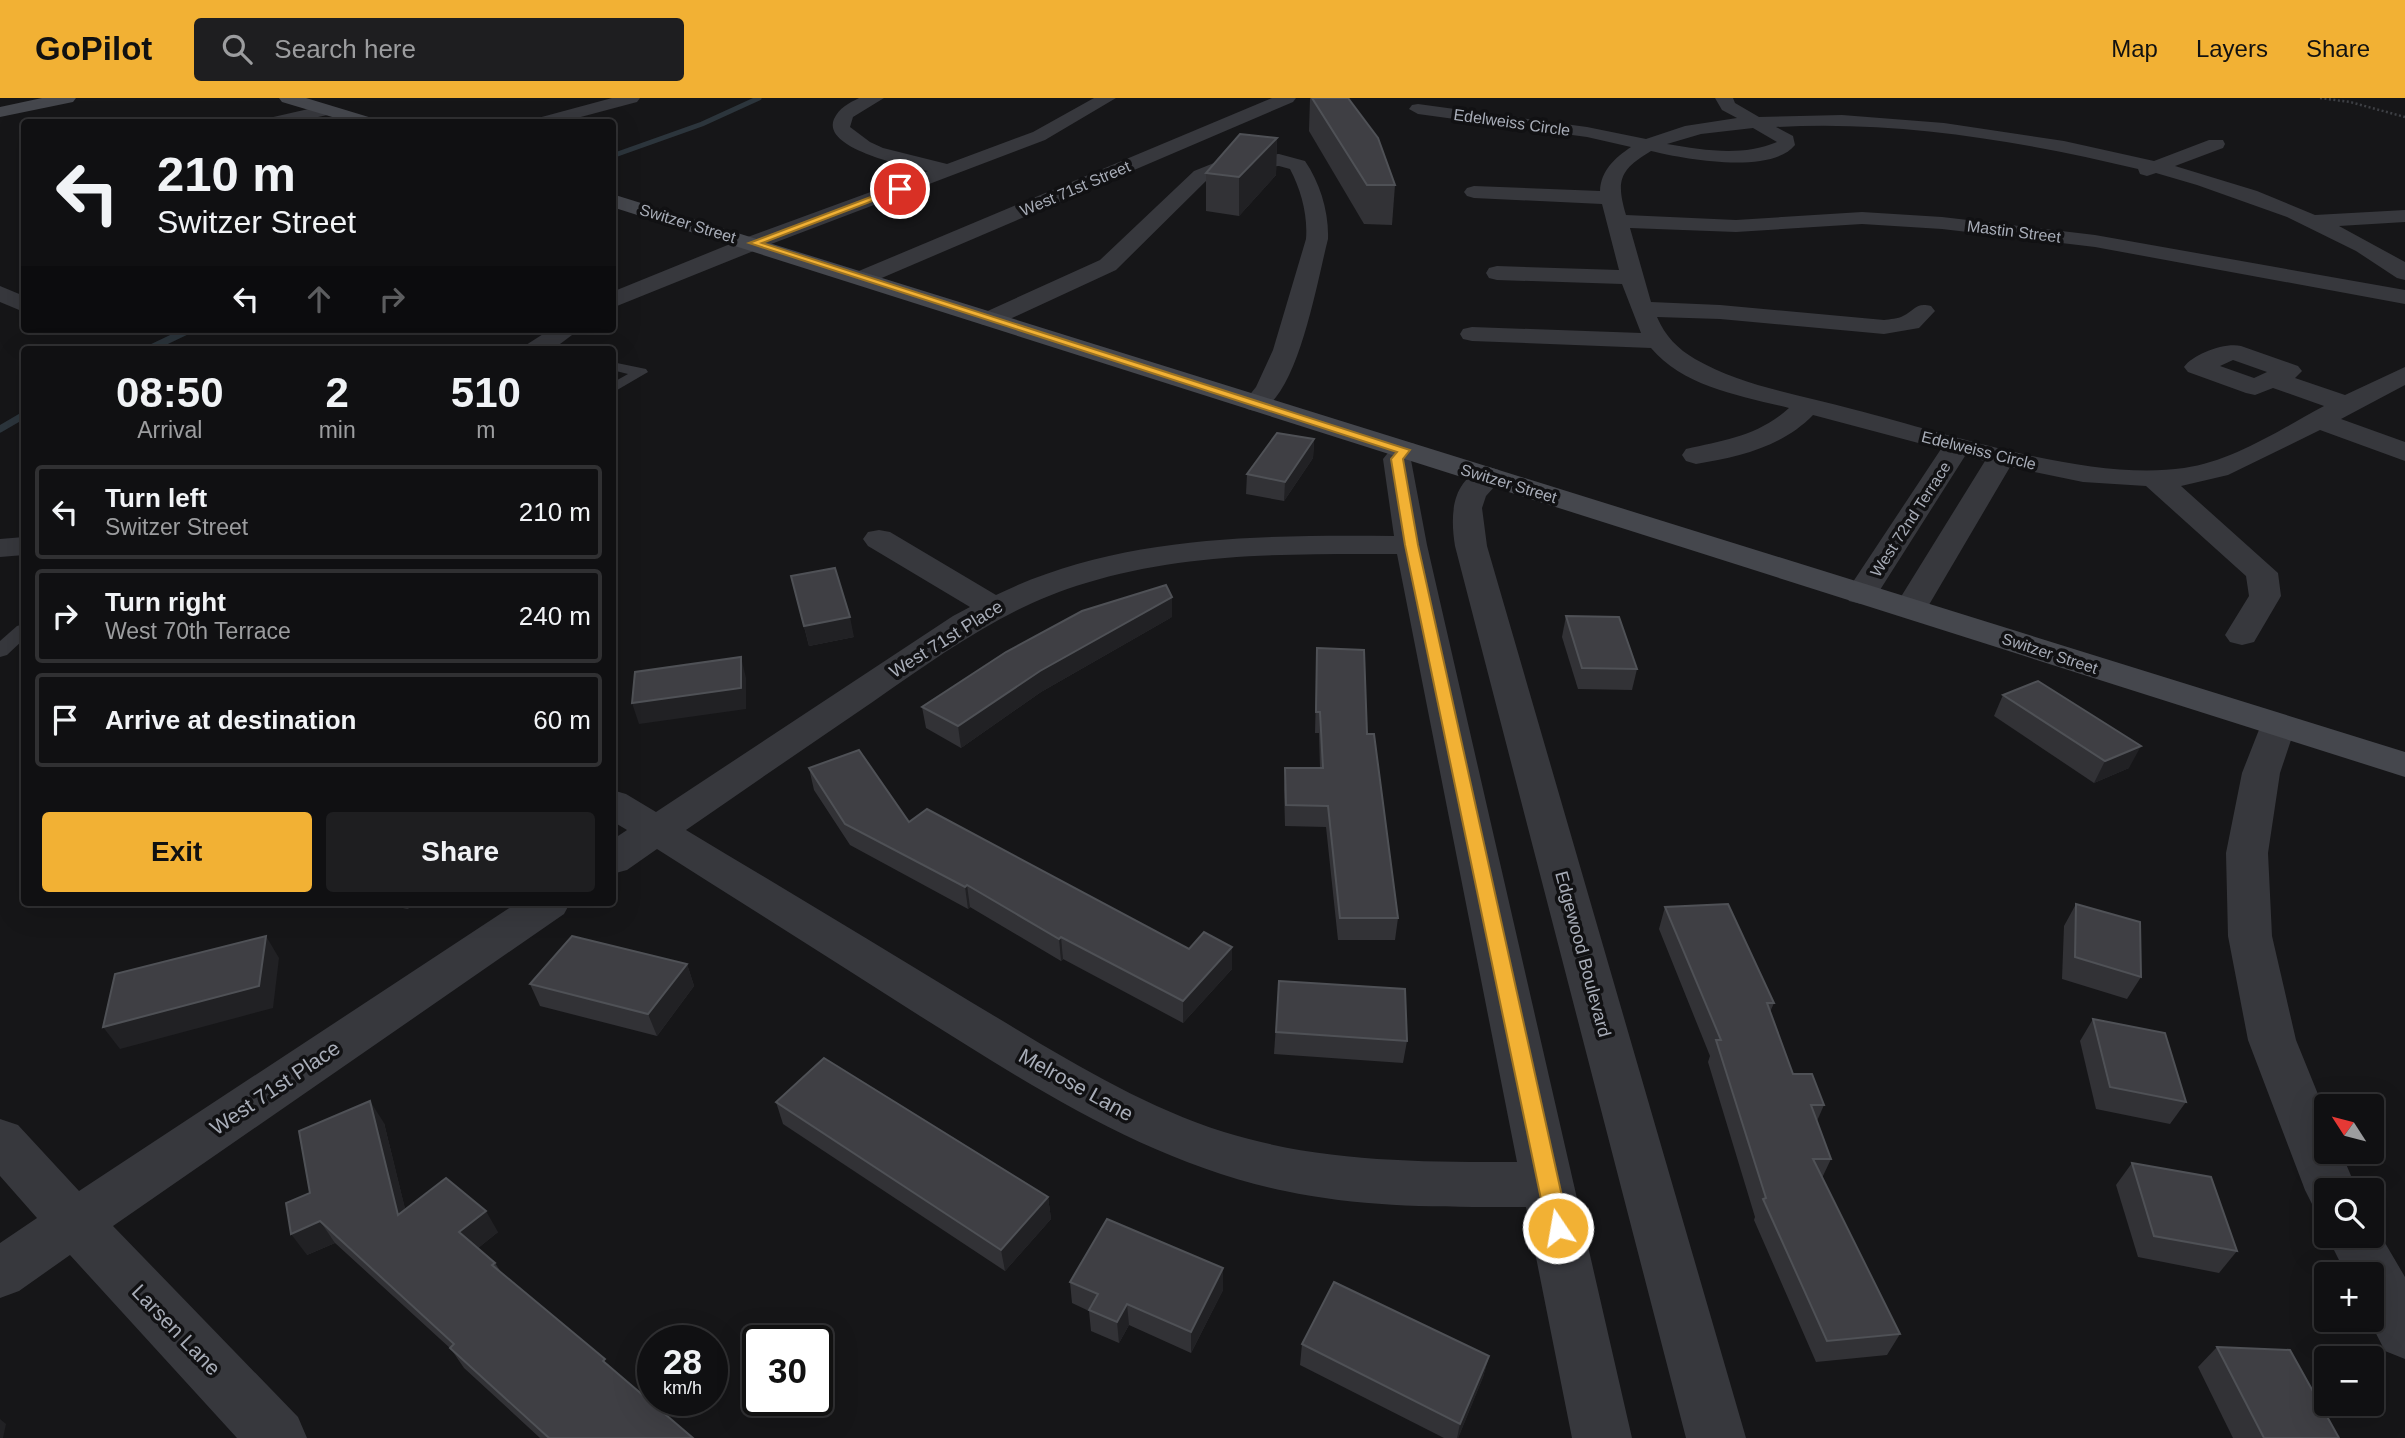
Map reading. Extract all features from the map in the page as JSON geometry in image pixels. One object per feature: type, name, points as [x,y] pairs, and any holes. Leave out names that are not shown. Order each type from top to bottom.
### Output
[{"type":"street","points":[[0,112],[67,98]]},
{"type":"street","points":[[288,98],[325,104],[359,119]]},
{"type":"street","points":[[555,119],[631,98]]},
{"type":"street","points":[[875,98],[854,107],[843,117],[841,128],[848,138],[882,152],[950,170]]},
{"type":"street","points":[[616,297],[1039,136],[1107,98]]},
{"type":"street","name":"West 71st Street","points":[[862,278],[1287,98]]},
{"type":"street","name":"Edelweiss Circle","points":[[1418,109],[1589,133],[1712,156],[1757,154],[1777,151],[1786,145],[1786,140],[1728,106],[1724,98]]},
{"type":"street","points":[[283,119],[325,104]]},
{"type":"street","points":[[1988,113],[1978,145],[1998,156]]},
{"type":"street","name":"Edelweiss Circle","points":[[2403,378],[2218,469],[2183,477],[2154,478],[2083,473],[2002,457],[1714,378],[1670,354],[1648,326],[1615,210],[1612,173],[1621,162],[1647,145],[1690,131],[1756,122],[1843,120],[1981,134],[2046,144],[2154,167],[2241,193],[2314,221],[2361,245],[2405,273]]},
{"type":"street","points":[[1281,136],[1291,162]]},
{"type":"street","name":"Edelweiss Circle","points":[[2103,175],[2123,175],[2154,167],[2216,144]]},
{"type":"street","points":[[990,319],[1108,265],[1142,236],[1177,196],[1213,168],[1254,160],[1291,162],[1298,165],[1307,182],[1318,223],[1317,239],[1279,370],[1267,393],[1256,403]]},
{"type":"street","name":"Mastin Street","points":[[1474,192],[1736,226],[1882,219],[2006,229],[2095,242],[2405,297]]},
{"type":"street","name":"Switzer Street","points":[[616,201],[2405,765]]},
{"type":"street","points":[[2314,221],[2405,216]]},
{"type":"street","points":[[1497,273],[1633,277]]},
{"type":"street","points":[[0,293],[21,304]]},
{"type":"street","points":[[1643,309],[1720,312],[1884,327],[1910,323],[1923,311]]},
{"type":"street","points":[[541,346],[562,333]]},
{"type":"street","points":[[1472,334],[1657,340]]},
{"type":"street","points":[[2272,379],[2347,405]]},
{"type":"street","points":[[1696,455],[1717,452],[1778,431],[1796,418],[1807,405]]},
{"type":"street","points":[[2319,420],[2405,452]]},
{"type":"street","name":"West 72nd Terrace","points":[[1861,594],[1958,445]]},
{"type":"street","points":[[1405,450],[1396,459],[1411,545],[1602,1438]]},
{"type":"street","points":[[1911,608],[2002,457]]},
{"type":"street","name":"Edgewood Boulevard","points":[[1489,476],[1475,489],[1464,508],[1471,546],[1716,1438]]},
{"type":"street","points":[[2154,478],[2262,573],[2265,596],[2242,635]]},
{"type":"street","points":[[879,539],[993,607]]},
{"type":"street","name":"West 71st Place","points":[[616,857],[965,623],[993,607],[1039,587],[1100,568],[1189,550],[1270,544],[1411,545]]},
{"type":"street","points":[[0,548],[21,546]]},
{"type":"street","points":[[2277,725],[2262,773],[2247,853],[2250,936],[2272,1040],[2326,1178]]},
{"type":"street","name":"Melrose Lane","points":[[616,806],[1066,1083],[1150,1125],[1220,1152],[1283,1169],[1349,1180],[1415,1184],[1549,1185]]},
{"type":"street","name":"West 71st Place","points":[[0,1273],[545,906]]},
{"type":"street","name":"Larsen Lane","points":[[0,1140],[74,1224],[170,1320],[277,1438]]},
{"type":"street","points":[[2360,1248],[2405,1332]]},
{"type":"lane","points":[[616,367],[642,372],[616,387]]},
{"type":"lane","points":[[0,651],[21,633]]},
{"type":"path","points":[[2320,98],[2350,102],[2405,117]]},
{"type":"building","points":[[1312,98],[1348,98],[1378,138],[1395,185],[1367,185]]},
{"type":"building","points":[[1240,134],[1277,138],[1239,177],[1206,173]]},
{"type":"building","points":[[1277,433],[1314,439],[1285,482],[1247,474]]},
{"type":"building","points":[[835,568],[850,617],[804,626],[791,576]]},
{"type":"building","points":[[1166,585],[1172,597],[1040,671],[958,726],[922,707],[1006,652],[1082,611]]},
{"type":"building","points":[[1566,616],[1619,617],[1637,669],[1582,668]]},
{"type":"building","points":[[1317,648],[1364,650],[1367,734],[1374,734],[1398,918],[1340,918],[1328,806],[1286,805],[1285,768],[1323,768],[1320,712],[1316,712]]},
{"type":"building","points":[[741,657],[741,688],[632,703],[635,672]]},
{"type":"building","points":[[2038,681],[2141,746],[2105,761],[2003,695]]},
{"type":"building","points":[[859,750],[909,822],[927,809],[1189,949],[1204,932],[1232,947],[1183,1001],[1061,937],[1059,939],[967,885],[965,887],[845,824],[809,768]]},
{"type":"building","points":[[1728,904],[1774,1003],[1767,1003],[1793,1074],[1812,1074],[1824,1105],[1811,1105],[1831,1159],[1813,1159],[1900,1334],[1827,1341],[1763,1199],[1766,1198],[1716,1040],[1721,1040],[1665,907]]},
{"type":"building","points":[[2076,904],[2140,922],[2141,977],[2075,957]]},
{"type":"building","points":[[266,936],[259,986],[103,1027],[115,974]]},
{"type":"building","points":[[572,936],[687,964],[648,1014],[530,984]]},
{"type":"building","points":[[1279,981],[1405,989],[1407,1041],[1276,1032]]},
{"type":"building","points":[[2093,1019],[2165,1033],[2186,1102],[2110,1087]]},
{"type":"building","points":[[824,1058],[1048,1197],[1001,1250],[776,1102]]},
{"type":"building","points":[[370,1101],[398,1215],[446,1178],[486,1211],[459,1232],[495,1263],[492,1265],[605,1359],[603,1361],[637,1390],[637,1416],[667,1416],[693,1438],[549,1438],[450,1348],[454,1344],[320,1221],[291,1234],[286,1203],[310,1193],[299,1131]]},
{"type":"building","points":[[2132,1163],[2211,1177],[2237,1251],[2154,1236]]},
{"type":"building","points":[[1107,1219],[1223,1268],[1191,1332],[1127,1304],[1117,1322],[1089,1310],[1098,1294],[1070,1282]]},
{"type":"building","points":[[1334,1282],[1489,1356],[1460,1424],[1302,1344]]},
{"type":"building","points":[[2217,1347],[2290,1350],[2314,1393],[2314,1416],[2327,1416],[2339,1438],[2264,1438]]},
{"type":"waterway","points":[[616,155],[702,124],[759,98]]},
{"type":"waterway","points":[[155,346],[183,333]]},
{"type":"waterway","points":[[0,429],[21,417]]},
{"type":"route","points":[[900,189],[753,243],[1405,450],[1396,459],[1411,545],[1558,1228]]}]
